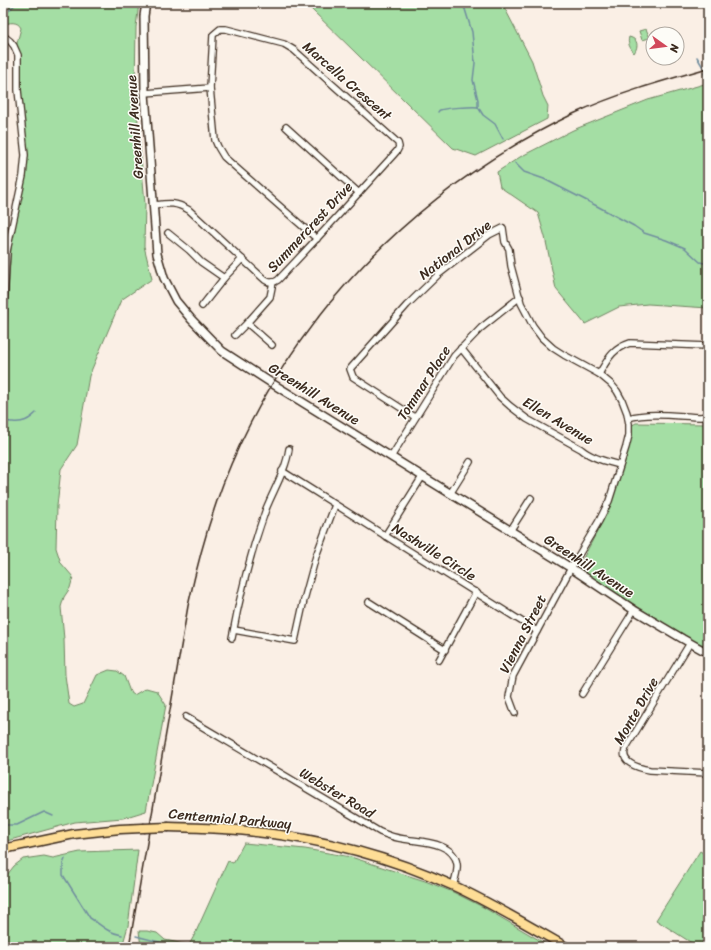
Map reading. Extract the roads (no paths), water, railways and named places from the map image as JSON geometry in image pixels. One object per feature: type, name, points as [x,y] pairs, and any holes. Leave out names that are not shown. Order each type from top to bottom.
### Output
[{"type":"main road","name":"Centennial Parkway","points":[[5,849],[74,834],[120,829],[169,827],[218,828],[309,840],[352,850],[393,862],[453,886],[482,899],[566,947]]},
{"type":"street","name":"Greenhill Avenue","points":[[146,3],[144,16],[145,93],[157,254],[164,278],[176,301],[191,319],[222,350],[273,384],[571,568],[634,610],[690,644],[708,653]]},
{"type":"street","name":"Marcella Crescent","points":[[317,239],[221,153],[215,140],[210,88],[213,35],[220,29],[226,29],[284,44],[294,50],[398,142],[399,147]]},
{"type":"street","points":[[3,325],[7,252],[23,176],[25,155],[18,90],[18,55],[12,43],[5,37]]},
{"type":"street","points":[[145,93],[210,88]]},
{"type":"street","points":[[286,127],[359,193]]},
{"type":"street","name":"Summercrest Drive","points":[[154,205],[172,203],[178,204],[189,210],[267,281],[276,282],[359,193],[399,147]]},
{"type":"street","name":"National Drive","points":[[415,417],[353,378],[350,370],[406,305],[439,274],[489,235],[502,228],[505,242],[509,249],[511,266],[521,302],[530,321],[542,338],[553,348],[599,374],[611,384],[617,391],[626,409],[628,418],[629,435],[612,494],[571,568]]},
{"type":"street","points":[[168,233],[201,262],[224,278]]},
{"type":"street","points":[[202,306],[224,278],[242,259]]},
{"type":"street","points":[[235,335],[270,297],[273,282]]},
{"type":"street","name":"Tommar Place","points":[[391,457],[450,361],[481,328],[520,297]]},
{"type":"street","points":[[247,323],[272,344]]},
{"type":"street","points":[[599,374],[612,353],[619,347],[630,343],[708,346]]},
{"type":"street","name":"Ellen Avenue","points":[[461,348],[500,397],[516,411],[584,452],[620,465]]},
{"type":"street","points":[[628,418],[650,415],[708,416]]},
{"type":"street","points":[[232,638],[240,594],[252,551],[266,508],[286,461],[289,449]]},
{"type":"street","points":[[450,494],[470,462]]},
{"type":"street","name":"Nashville Circle","points":[[282,471],[476,592],[439,660]]},
{"type":"street","points":[[385,536],[422,477]]},
{"type":"street","points":[[510,531],[530,498]]},
{"type":"street","points":[[234,630],[295,641],[316,556],[336,505]]},
{"type":"street","name":"Vienna Street","points":[[515,713],[509,697],[513,676],[571,568]]},
{"type":"street","points":[[476,592],[537,631]]},
{"type":"street","points":[[369,602],[445,650]]},
{"type":"street","points":[[582,694],[634,610]]},
{"type":"street","name":"Monte Drive","points":[[690,644],[624,750],[624,754],[630,764],[643,769],[708,773]]},
{"type":"street","name":"Webster Road","points":[[186,717],[380,832],[403,839],[438,845],[450,851],[453,854],[457,864],[457,871],[453,886]]},
{"type":"waterway","points":[[3,16],[17,3]]},
{"type":"waterway","points":[[462,3],[472,32],[475,63],[473,80],[478,100],[478,107],[483,115],[495,124],[503,139]]},
{"type":"waterway","points":[[697,57],[704,69]]},
{"type":"waterway","points":[[704,73],[708,81]]},
{"type":"waterway","points":[[438,112],[440,110],[447,109],[478,107]]},
{"type":"waterway","points":[[515,163],[524,172],[544,179],[634,226],[644,233],[685,248],[700,262],[708,264]]},
{"type":"waterway","points":[[3,422],[23,421],[36,413]]},
{"type":"waterway","points":[[3,825],[17,825],[44,812],[53,816]]},
{"type":"waterway","points":[[65,859],[63,864],[63,875],[90,918],[108,930],[122,935]]},
{"type":"waterway","points":[[136,936],[178,947]]},
{"type":"railway","points":[[129,947],[188,606],[199,560],[212,514],[223,484],[250,424],[282,368],[320,315],[363,266],[410,221],[461,181],[515,145],[573,114],[622,94],[708,68]]}]
